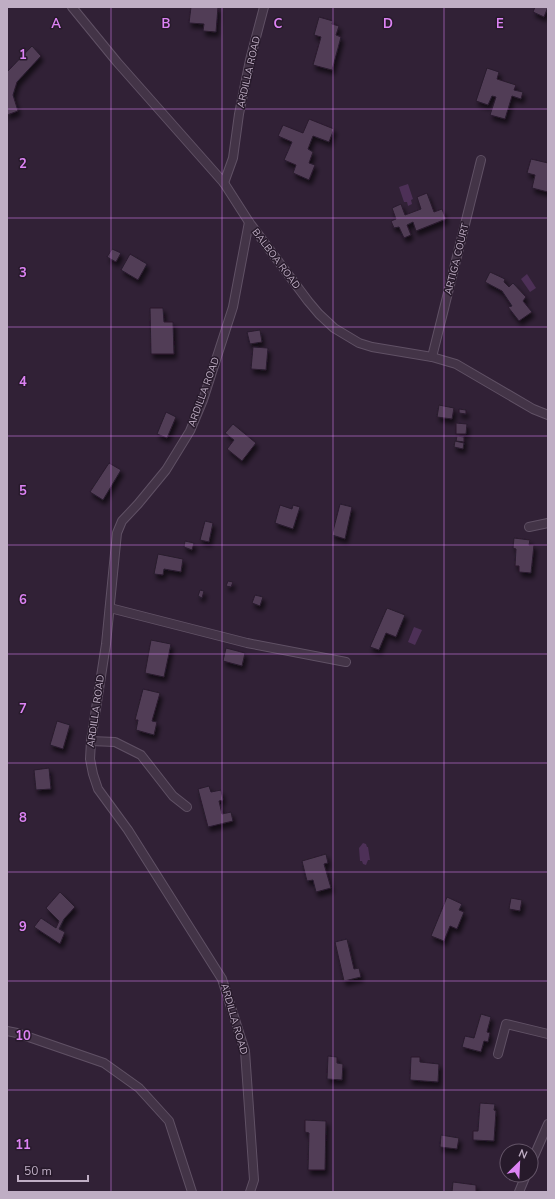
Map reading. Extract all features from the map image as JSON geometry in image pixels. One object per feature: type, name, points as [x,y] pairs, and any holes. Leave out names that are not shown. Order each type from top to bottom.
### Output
[{"type":"street","name":"BALBOA ROAD","points":[[72,7],[117,62],[224,182],[249,222],[319,314],[334,328],[359,342],[372,347],[432,357],[466,369],[533,409],[548,415]]},
{"type":"street","name":"ARDILLA ROAD","points":[[224,182],[233,158],[239,114],[250,60],[264,7]]},
{"type":"street","name":"ARTIGA COURT","points":[[432,357],[481,160]]},
{"type":"street","name":"ARDILLA ROAD","points":[[249,222],[233,307],[200,406],[190,431],[166,470],[122,521],[117,533],[110,608],[91,741],[90,759],[98,789],[128,830],[222,979],[245,1051],[254,1180],[250,1192]]},
{"type":"street","points":[[529,528],[548,523]]},
{"type":"street","points":[[110,608],[247,643],[346,662]]},
{"type":"street","points":[[91,741],[115,742],[141,755],[173,796],[187,807]]},
{"type":"street","points":[[498,1054],[506,1024],[548,1034]]},
{"type":"street","points":[[7,1031],[17,1032],[104,1063],[139,1088],[169,1121],[192,1192]]},
{"type":"street","points":[[539,1145],[548,1124]]},
{"type":"shaded area","points":[[408,184],[413,199],[411,200],[412,204],[408,206],[407,202],[404,202],[399,187]]},
{"type":"shaded area","points":[[527,274],[536,288],[530,292],[521,279]]},
{"type":"shaded area","points":[[414,627],[422,630],[415,645],[408,642]]},
{"type":"shaded area","points":[[363,843],[368,847],[370,860],[368,860],[366,865],[360,861],[359,848]]},
{"type":"building","points":[[191,7],[218,7],[216,32],[203,31],[204,24],[189,23]]},
{"type":"building","points":[[535,7],[548,7],[544,17],[533,12]]},
{"type":"building","points":[[319,17],[333,21],[332,24],[339,26],[336,35],[341,37],[332,70],[313,65],[321,37],[314,35]]},
{"type":"building","points":[[32,46],[41,56],[17,82],[13,95],[18,111],[7,115],[7,72]]},
{"type":"building","points":[[487,68],[499,72],[497,79],[516,85],[514,90],[523,92],[521,99],[512,96],[505,119],[490,115],[496,97],[492,96],[488,105],[476,101]]},
{"type":"building","points":[[309,119],[334,129],[329,142],[313,136],[308,149],[313,152],[309,163],[315,165],[309,180],[293,173],[296,165],[284,160],[292,142],[278,136],[283,125],[303,133]]},
{"type":"building","points":[[531,159],[548,163],[548,192],[532,188],[535,175],[527,173]]},
{"type":"building","points":[[427,193],[434,212],[442,209],[446,219],[416,231],[413,222],[407,225],[411,235],[404,238],[399,227],[394,228],[391,221],[396,219],[392,208],[401,204],[405,215],[421,209],[417,197]]},
{"type":"building","points":[[112,249],[121,253],[116,262],[107,257]]},
{"type":"building","points":[[130,254],[147,264],[138,280],[121,270]]},
{"type":"building","points":[[490,272],[505,279],[504,282],[509,287],[513,283],[526,297],[523,301],[532,312],[519,321],[508,307],[512,306],[502,291],[485,282]]},
{"type":"building","points":[[150,308],[163,308],[164,322],[173,322],[174,354],[151,354]]},
{"type":"building","points":[[260,330],[262,342],[250,344],[247,332]]},
{"type":"building","points":[[253,347],[268,348],[266,370],[251,369]]},
{"type":"building","points":[[439,405],[454,408],[452,419],[437,417]]},
{"type":"building","points":[[459,409],[466,410],[466,414],[459,413]]},
{"type":"building","points":[[166,412],[176,417],[167,438],[157,434]]},
{"type":"building","points":[[456,423],[467,424],[466,434],[456,434]]},
{"type":"building","points":[[233,424],[256,443],[242,461],[227,449],[234,440],[225,433]]},
{"type":"building","points":[[457,436],[464,437],[464,442],[456,441]]},
{"type":"building","points":[[455,441],[464,443],[463,449],[454,447]]},
{"type":"building","points":[[109,463],[121,470],[103,500],[90,492]]},
{"type":"building","points":[[340,504],[352,507],[345,539],[332,535]]},
{"type":"building","points":[[280,505],[292,509],[293,505],[300,507],[293,529],[275,523]]},
{"type":"building","points":[[205,521],[213,523],[209,542],[200,540]]},
{"type":"building","points":[[514,538],[530,540],[529,545],[534,545],[531,573],[519,572],[519,566],[515,566],[516,549],[513,548]]},
{"type":"building","points":[[185,541],[194,543],[192,550],[184,547]]},
{"type":"building","points":[[158,554],[183,559],[181,572],[164,569],[163,575],[154,574]]},
{"type":"building","points":[[228,581],[233,582],[231,587],[226,586]]},
{"type":"building","points":[[200,590],[204,591],[202,598],[198,596]]},
{"type":"building","points":[[255,595],[263,597],[260,606],[252,603]]},
{"type":"building","points":[[387,608],[405,615],[396,637],[386,633],[379,650],[370,647]]},
{"type":"building","points":[[151,640],[171,644],[164,677],[145,673]]},
{"type":"building","points":[[226,648],[245,653],[242,666],[223,661]]},
{"type":"building","points":[[143,689],[160,693],[152,721],[157,722],[154,735],[136,730],[138,720],[135,720]]},
{"type":"building","points":[[57,721],[70,725],[63,749],[50,745]]},
{"type":"building","points":[[49,768],[51,789],[36,790],[34,770]]},
{"type":"building","points":[[209,786],[211,792],[221,790],[223,800],[219,801],[222,814],[231,812],[233,821],[208,827],[198,789]]},
{"type":"building","points":[[326,854],[328,863],[324,864],[331,888],[316,892],[313,880],[307,881],[302,861]]},
{"type":"building","points":[[60,892],[75,907],[64,919],[59,929],[65,932],[60,944],[34,927],[41,918],[56,928],[59,921],[46,908]]},
{"type":"building","points":[[447,897],[462,904],[459,910],[464,912],[457,929],[450,926],[444,941],[431,936]]},
{"type":"building","points":[[511,898],[522,900],[520,911],[509,909]]},
{"type":"building","points":[[347,939],[354,969],[359,968],[361,977],[344,981],[335,942]]},
{"type":"building","points":[[481,1014],[491,1017],[487,1032],[490,1033],[488,1042],[484,1041],[481,1052],[462,1047],[465,1036],[474,1038]]},
{"type":"building","points":[[328,1056],[337,1057],[337,1063],[343,1064],[342,1080],[327,1079]]},
{"type":"building","points":[[411,1057],[420,1057],[420,1062],[439,1064],[438,1082],[410,1080]]},
{"type":"building","points":[[480,1103],[495,1104],[494,1141],[473,1140],[473,1131],[478,1131]]},
{"type":"building","points":[[305,1120],[326,1121],[325,1170],[308,1170],[309,1133],[305,1132]]},
{"type":"building","points":[[441,1135],[459,1138],[457,1149],[440,1147]]},
{"type":"building","points":[[453,1182],[476,1185],[476,1192],[452,1192]]}]
